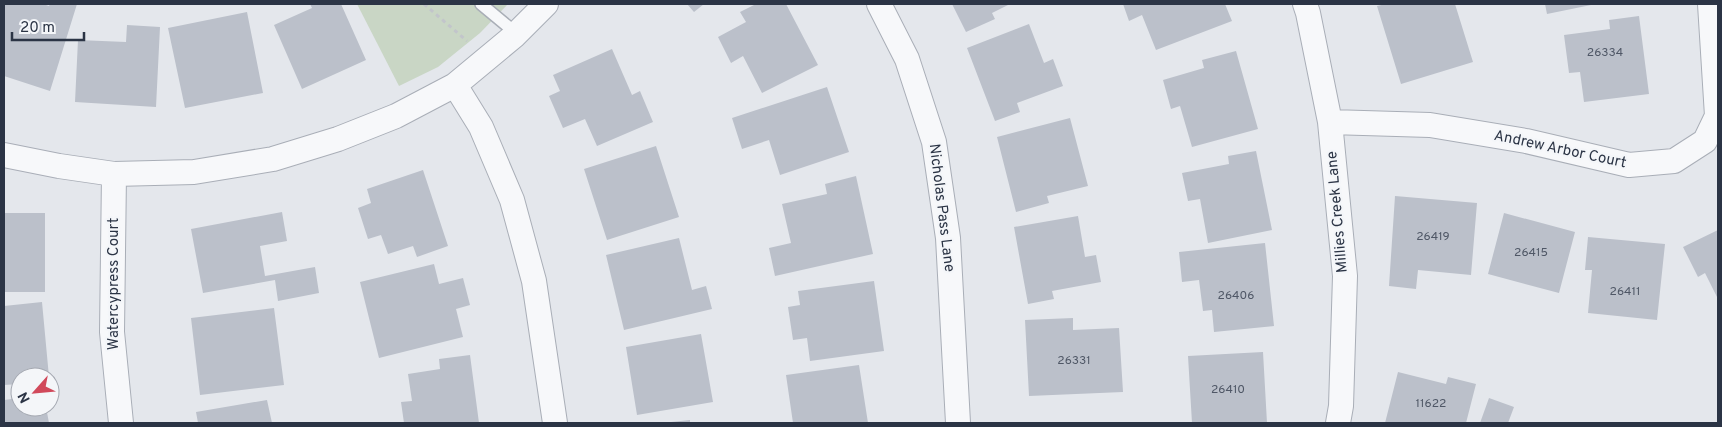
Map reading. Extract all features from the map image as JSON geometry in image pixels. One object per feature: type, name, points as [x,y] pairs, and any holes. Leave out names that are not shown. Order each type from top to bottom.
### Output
[{"type":"street","points":[[4,155],[58,166],[114,174],[194,172],[273,159],[338,139],[396,116],[455,85],[517,34],[546,4]]},
{"type":"street","name":"Nicholas Pass Lane","points":[[879,4],[907,59],[934,142],[948,238],[958,423]]},
{"type":"street","name":"Millies Creek Lane","points":[[1305,4],[1330,122],[1345,276],[1338,423]]},
{"type":"street","name":"Andrew Arbor Court","points":[[1330,122],[1430,125],[1526,141],[1629,165],[1674,160],[1705,141],[1717,116],[1710,4]]},
{"type":"street","points":[[455,85],[481,127],[512,200],[534,281],[555,423]]},
{"type":"street","name":"Watercypress Court","points":[[114,174],[112,332],[121,423]]},
{"type":"street","points":[[543,423],[547,377]]},
{"type":"lane","points":[[481,4],[517,34]]},
{"type":"path","points":[[424,4],[467,41]]},
{"type":"green space","points":[[357,4],[508,4],[480,33],[438,67],[399,86]]},
{"type":"building","points":[[4,4],[43,4],[49,6],[50,4],[77,4],[50,91],[4,76]]},
{"type":"building","points":[[310,4],[341,4],[366,60],[302,89],[274,25],[312,8]]},
{"type":"building","points":[[687,4],[704,4],[694,12]]},
{"type":"building","points":[[756,4],[786,4],[818,65],[762,93],[743,56],[731,63],[718,37],[746,22],[740,12]]},
{"type":"building","points":[[952,4],[1010,4],[992,13],[995,19],[966,32]]},
{"type":"building","points":[[1123,4],[1225,4],[1232,21],[1156,50],[1142,15],[1129,21]]},
{"type":"building","points":[[1386,4],[1455,4],[1473,62],[1401,84],[1377,6]]},
{"type":"building","points":[[1545,4],[1591,4],[1591,5],[1547,14]]},
{"type":"building","points":[[247,12],[263,93],[185,108],[168,28]]},
{"type":"building","points":[[1639,16],[1649,94],[1584,102],[1580,72],[1569,73],[1564,35],[1610,29],[1609,20]]},
{"type":"building","points":[[1029,24],[1044,63],[1053,59],[1063,86],[1017,103],[1020,112],[995,121],[967,48]]},
{"type":"building","points":[[127,25],[160,27],[156,107],[75,102],[78,40],[126,42]]},
{"type":"building","points":[[612,49],[632,95],[640,91],[653,122],[597,146],[585,119],[563,128],[549,96],[560,91],[553,75]]},
{"type":"building","points":[[1236,51],[1258,129],[1192,147],[1180,106],[1171,109],[1163,80],[1204,68],[1202,60]]},
{"type":"building","points":[[827,87],[849,152],[780,175],[769,140],[742,149],[732,118]]},
{"type":"building","points":[[1070,118],[1088,186],[1047,196],[1049,203],[1016,212],[997,137]]},
{"type":"building","points":[[656,146],[679,217],[607,240],[584,169]]},
{"type":"building","points":[[1256,151],[1272,230],[1208,243],[1200,199],[1188,201],[1182,173],[1229,164],[1228,156]]},
{"type":"building","points":[[423,170],[448,246],[417,257],[413,246],[388,254],[381,235],[368,239],[358,208],[371,203],[367,189]]},
{"type":"building","points":[[856,176],[873,254],[775,276],[769,248],[791,243],[782,204],[827,194],[825,184]]},
{"type":"building","points":[[1395,196],[1477,203],[1471,275],[1418,270],[1416,289],[1389,286]]},
{"type":"building","points":[[282,212],[287,241],[260,246],[265,276],[315,267],[319,293],[278,301],[275,280],[203,293],[191,229]]},
{"type":"building","points":[[4,213],[45,213],[45,292],[4,292]]},
{"type":"building","points":[[1504,213],[1575,232],[1559,293],[1488,274]]},
{"type":"building","points":[[1078,216],[1085,257],[1096,255],[1101,282],[1052,291],[1054,299],[1028,304],[1014,227]]},
{"type":"building","points":[[1718,230],[1718,299],[1705,273],[1698,277],[1683,247]]},
{"type":"building","points":[[1588,237],[1665,244],[1657,320],[1588,313],[1592,270],[1585,270]]},
{"type":"building","points":[[679,238],[692,290],[706,286],[712,309],[624,330],[606,255]]},
{"type":"building","points":[[1265,243],[1274,326],[1214,332],[1212,310],[1203,311],[1199,280],[1182,282],[1179,252]]},
{"type":"building","points":[[434,264],[439,284],[463,278],[470,305],[456,309],[463,337],[379,358],[360,282]]},
{"type":"building","points":[[874,281],[884,351],[810,361],[807,338],[793,340],[788,307],[800,305],[798,291]]},
{"type":"building","points":[[42,302],[48,367],[10,367],[10,385],[4,385],[4,306]]},
{"type":"building","points":[[274,308],[284,385],[200,395],[191,318]]},
{"type":"building","points":[[1073,318],[1073,330],[1119,328],[1123,392],[1029,396],[1025,320]]},
{"type":"building","points":[[701,334],[713,402],[637,415],[626,347]]},
{"type":"building","points":[[1263,352],[1267,423],[1192,423],[1188,356]]},
{"type":"building","points":[[470,355],[479,423],[404,423],[401,402],[412,401],[408,374],[440,369],[439,359]]},
{"type":"building","points":[[859,365],[868,423],[793,423],[786,375]]},
{"type":"building","points":[[1398,372],[1446,384],[1448,377],[1476,384],[1466,423],[1385,423]]},
{"type":"building","points":[[1489,398],[1514,407],[1508,423],[1480,423]]},
{"type":"building","points":[[10,399],[10,417],[48,417],[49,423],[4,423],[4,400]]},
{"type":"building","points":[[267,400],[272,423],[198,423],[196,412]]},
{"type":"building","points":[[690,420],[690,423],[671,423],[671,422]]}]
